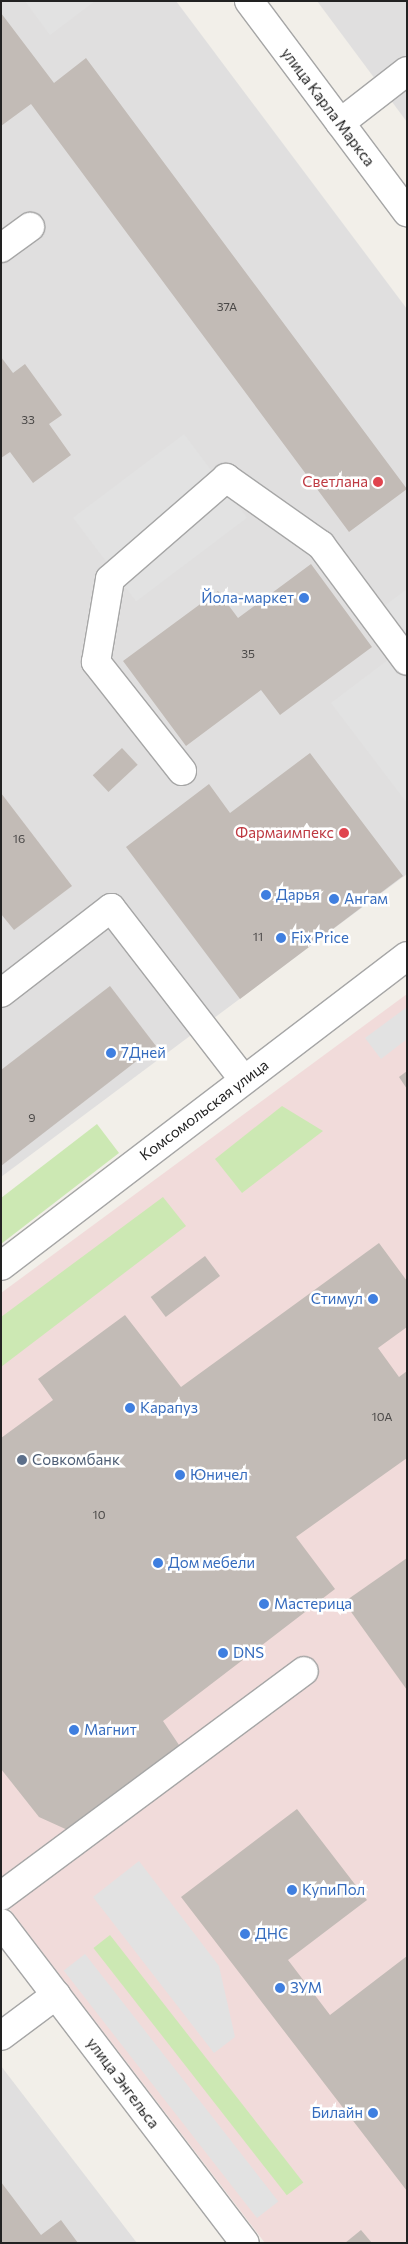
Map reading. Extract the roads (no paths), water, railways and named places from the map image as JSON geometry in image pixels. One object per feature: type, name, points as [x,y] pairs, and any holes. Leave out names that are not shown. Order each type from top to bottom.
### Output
[{"type":"street","name":"улица Карла Маркса","points":[[249,1],[407,212]]},
{"type":"street","points":[[340,123],[407,71]]},
{"type":"street","points":[[1,248],[30,227]]},
{"type":"street","points":[[182,771],[96,662],[110,580],[226,478],[321,546],[407,661]]},
{"type":"street","points":[[1,993],[111,908],[244,1080]]},
{"type":"street","name":"Комсомольская улица","points":[[1,1266],[407,956]]},
{"type":"street","points":[[1,1896],[304,1671]]},
{"type":"street","name":"улица Энгельса","points":[[1,1923],[245,2243]]},
{"type":"street","points":[[1,2036],[56,1995]]},
{"type":"place","name":"Светлана","points":[[378,482]]},
{"type":"place","name":"Йола-маркет","points":[[304,598]]},
{"type":"place","name":"Фармаимпекс","points":[[344,833]]},
{"type":"place","name":"Дарья","points":[[266,895]]},
{"type":"place","name":"Ангам","points":[[334,899]]},
{"type":"place","name":"Fix Price","points":[[281,938]]},
{"type":"place","name":"7Дней","points":[[111,1053]]},
{"type":"place","name":"Стимул","points":[[373,1299]]},
{"type":"place","name":"Карапуз","points":[[130,1408]]},
{"type":"place","name":"Совкомбанк","points":[[22,1460]]},
{"type":"place","name":"Юничел","points":[[180,1475]]},
{"type":"place","name":"Дом мебели","points":[[158,1563]]},
{"type":"place","name":"Мастерица","points":[[264,1604]]},
{"type":"place","name":"DNS","points":[[223,1653]]},
{"type":"place","name":"Магнит","points":[[74,1730]]},
{"type":"place","name":"КупиПол","points":[[292,1890]]},
{"type":"place","name":"ДНС","points":[[245,1934]]},
{"type":"place","name":"ЗУМ","points":[[280,1988]]},
{"type":"place","name":"Билайн","points":[[373,2113]]}]
